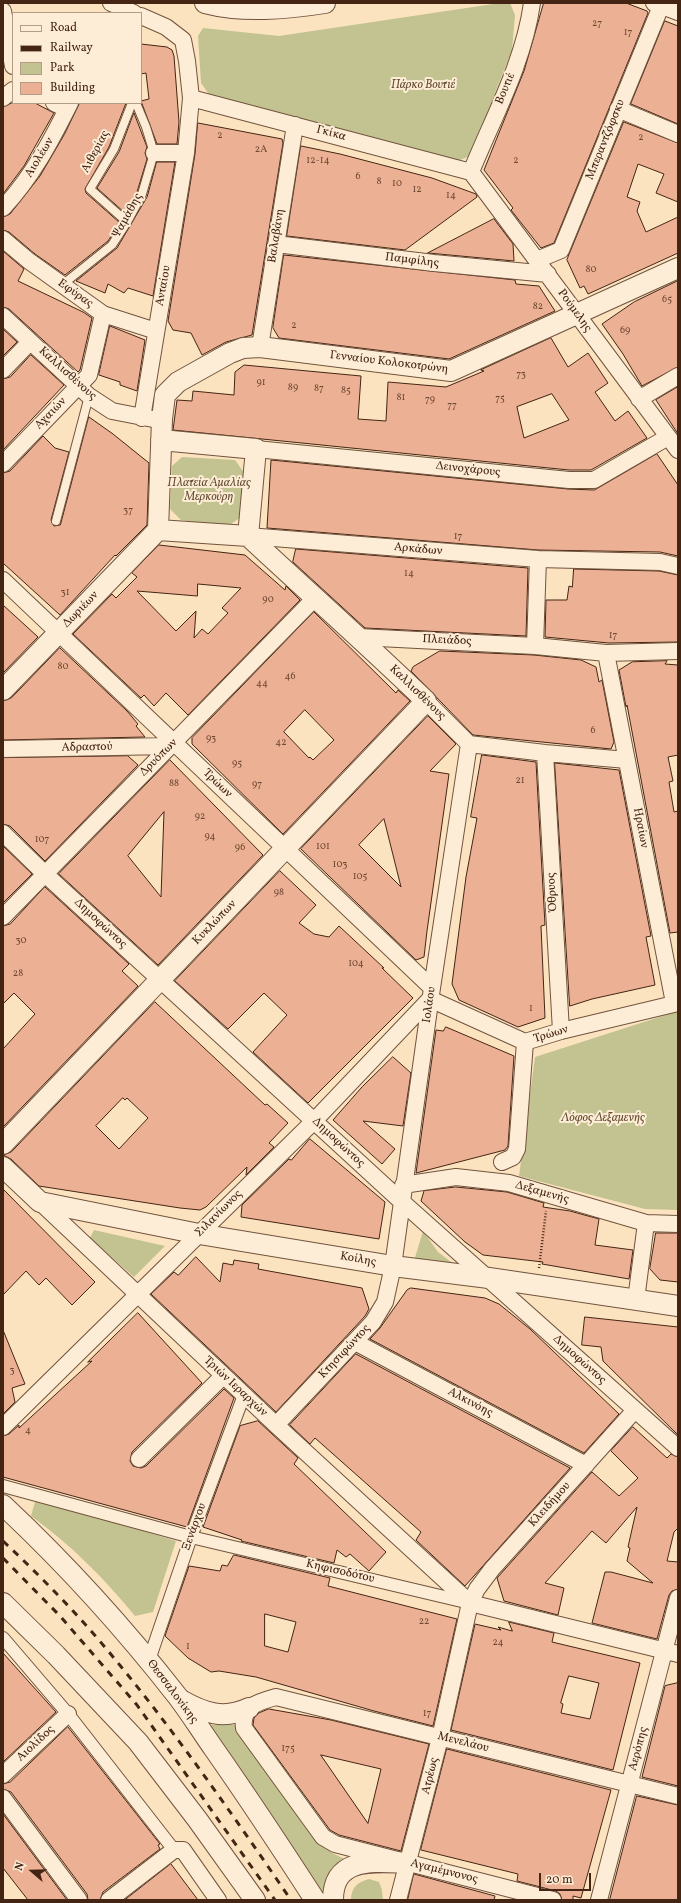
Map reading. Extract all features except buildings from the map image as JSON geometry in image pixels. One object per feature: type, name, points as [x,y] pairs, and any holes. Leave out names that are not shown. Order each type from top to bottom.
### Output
[{"type":"street","points":[[205,3],[232,8],[263,9],[325,3]]},
{"type":"street","name":"Βουτιέ","points":[[471,172],[515,68],[530,16],[532,3]]},
{"type":"street","name":"Μπεραντζόφσκυ","points":[[537,260],[560,250],[618,109],[664,6]]},
{"type":"street","points":[[113,7],[130,12]]},
{"type":"street","points":[[3,10],[12,60]]},
{"type":"street","name":"Ανταίου","points":[[142,16],[166,27],[183,40],[191,98],[186,153],[142,418]]},
{"type":"street","points":[[3,98],[12,91]]},
{"type":"street","name":"Γκίκα","points":[[191,98],[471,172]]},
{"type":"street","name":"Αιολέων","points":[[3,208],[16,195],[37,167],[64,105]]},
{"type":"street","points":[[618,109],[678,134]]},
{"type":"street","name":"Βαλαβάνη","points":[[260,347],[295,125]]},
{"type":"street","points":[[154,153],[186,153]]},
{"type":"street","name":"Ρούμελης","points":[[471,172],[678,450]]},
{"type":"street","name":"Εφύρας","points":[[3,239],[62,285],[103,314],[156,331]]},
{"type":"street","name":"Παμφίλης","points":[[276,244],[434,263],[548,274]]},
{"type":"street","name":"Γενναίου Κολοκοτρώνη","points":[[162,419],[166,395],[178,382],[230,353],[244,348],[260,347],[452,371],[678,268]]},
{"type":"street","name":"Αχαιών","points":[[3,464],[84,391],[103,314]]},
{"type":"street","name":"Καλλισθένους","points":[[3,316],[84,391],[112,411],[142,418],[162,419]]},
{"type":"street","points":[[3,370],[30,342]]},
{"type":"street","points":[[639,399],[678,376]]},
{"type":"street","points":[[158,530],[162,419]]},
{"type":"street","name":"Δεινοχάρους","points":[[256,449],[562,479],[594,480],[668,437]]},
{"type":"street","points":[[161,440],[256,449],[248,536]]},
{"type":"street","name":"Αρκάδων","points":[[158,530],[538,559],[660,562],[678,566]]},
{"type":"street","name":"Δωριέων","points":[[3,690],[158,530]]},
{"type":"street","name":"Καλλισθένους","points":[[248,536],[359,637],[469,744]]},
{"type":"street","points":[[535,646],[538,559]]},
{"type":"street","name":"Τρώων","points":[[3,580],[172,744],[286,849],[431,993],[526,1042],[561,1031],[676,1003]]},
{"type":"street","name":"Δρυόπων","points":[[3,917],[315,598]]},
{"type":"street","name":"Πλειάδος","points":[[359,637],[535,646],[606,653],[678,651]]},
{"type":"street","name":"Ηραίων","points":[[606,653],[676,1003]]},
{"type":"street","name":"Κυκλώπων","points":[[3,1144],[426,701]]},
{"type":"street","name":"Αδραστού","points":[[3,749],[172,744]]},
{"type":"street","points":[[469,744],[545,753],[627,760]]},
{"type":"street","name":"Ιολάου","points":[[393,1266],[431,993],[469,744]]},
{"type":"street","name":"Όθρυος","points":[[545,753],[561,1031]]},
{"type":"street","name":"Δημοφώντος","points":[[3,833],[45,874],[314,1121],[402,1193],[489,1278],[678,1448]]},
{"type":"street","name":"Σιλανίωνος","points":[[3,1426],[314,1121],[431,993]]},
{"type":"street","points":[[502,1162],[513,1157],[517,1149],[526,1042]]},
{"type":"street","name":"Τριών Ιεραρχών","points":[[3,1167],[223,1376],[470,1603]]},
{"type":"street","name":"Δεξαμενής","points":[[402,1193],[456,1177],[509,1183],[646,1223],[678,1224]]},
{"type":"street","name":"Κοίλης","points":[[40,1202],[199,1234],[393,1266],[489,1278],[678,1306]]},
{"type":"street","points":[[636,1300],[646,1223]]},
{"type":"street","name":"Κτησιφώντος","points":[[276,1425],[373,1322],[385,1302],[393,1266]]},
{"type":"street","name":"Αλκινόης","points":[[355,1342],[586,1465]]},
{"type":"street","points":[[139,1459],[223,1376]]},
{"type":"street","name":"Ξενάρχου","points":[[149,1660],[191,1537],[244,1395]]},
{"type":"street","name":"Κλειδήμου","points":[[470,1603],[477,1589],[492,1569],[635,1410]]},
{"type":"street","name":"Κηφισοδότου","points":[[3,1486],[191,1537],[671,1652]]},
{"type":"street","name":"Θεσσαλονίκης","points":[[3,1505],[86,1590],[149,1660],[179,1699],[238,1783],[315,1900]]},
{"type":"street","name":"Αερόπης","points":[[599,1900],[629,1784],[671,1652],[678,1598]]},
{"type":"street","points":[[3,1603],[56,1655],[138,1742],[197,1819],[254,1900]]},
{"type":"street","name":"Ατρέως","points":[[398,1900],[440,1738],[470,1603]]},
{"type":"street","points":[[3,1638],[68,1714],[174,1850]]},
{"type":"street","name":"Μενελάου","points":[[249,1708],[262,1701],[276,1697],[678,1796]]},
{"type":"street","points":[[179,1699],[194,1708],[218,1714],[237,1713],[249,1708]]},
{"type":"street","name":"Αγαμέμνονος","points":[[249,1708],[243,1720],[244,1728],[323,1837],[335,1844],[553,1900]]},
{"type":"street","name":"Αιολίδος","points":[[3,1775],[68,1714]]},
{"type":"street","points":[[3,1798],[79,1900]]},
{"type":"street","points":[[109,1900],[174,1850],[183,1850],[218,1900]]},
{"type":"street","points":[[333,1900],[333,1891],[340,1876],[351,1866],[367,1861],[408,1863]]},
{"type":"lane","name":"Αιθερίας","points":[[127,222],[90,189],[114,149],[132,104]]},
{"type":"lane","points":[[136,104],[154,153]]},
{"type":"lane","name":"Ψαμάθης","points":[[62,285],[112,244],[127,222],[142,194],[154,153]]},
{"type":"lane","points":[[56,521],[84,391]]},
{"type":"path","points":[[540,1257],[548,1195]]},
{"type":"green space","name":"Πάρκο Βουτιέ","points":[[500,3],[510,3],[515,15],[512,50],[470,156],[455,162],[217,100],[208,93],[201,83],[198,36],[203,28],[279,36]]},
{"type":"green space","name":"Πλατεία Αμαλίας Μερκούρη","points":[[182,457],[235,460],[245,474],[241,517],[227,527],[181,520],[170,509],[172,466]]},
{"type":"green space","name":"Λόφος Δεξαμενής","points":[[678,1011],[678,1210],[645,1209],[519,1176],[535,1057]]},
{"type":"green space","points":[[94,1230],[165,1246],[134,1277],[90,1238]]},
{"type":"green space","points":[[423,1231],[438,1252],[459,1268],[414,1261]]},
{"type":"green space","points":[[36,1498],[176,1541],[153,1612],[135,1616],[111,1588],[73,1550],[31,1516]]},
{"type":"green space","points":[[210,1725],[237,1725],[302,1823],[316,1839],[332,1853],[345,1859],[332,1874],[322,1891]]},
{"type":"green space","points":[[369,1879],[379,1882],[383,1900],[351,1900],[351,1895],[354,1888],[358,1884]]},
{"type":"railway","points":[[3,1541],[40,1576],[98,1639],[124,1670],[198,1767],[291,1900]]},
{"type":"railway","points":[[3,1558],[60,1616],[137,1705],[275,1900]]}]
